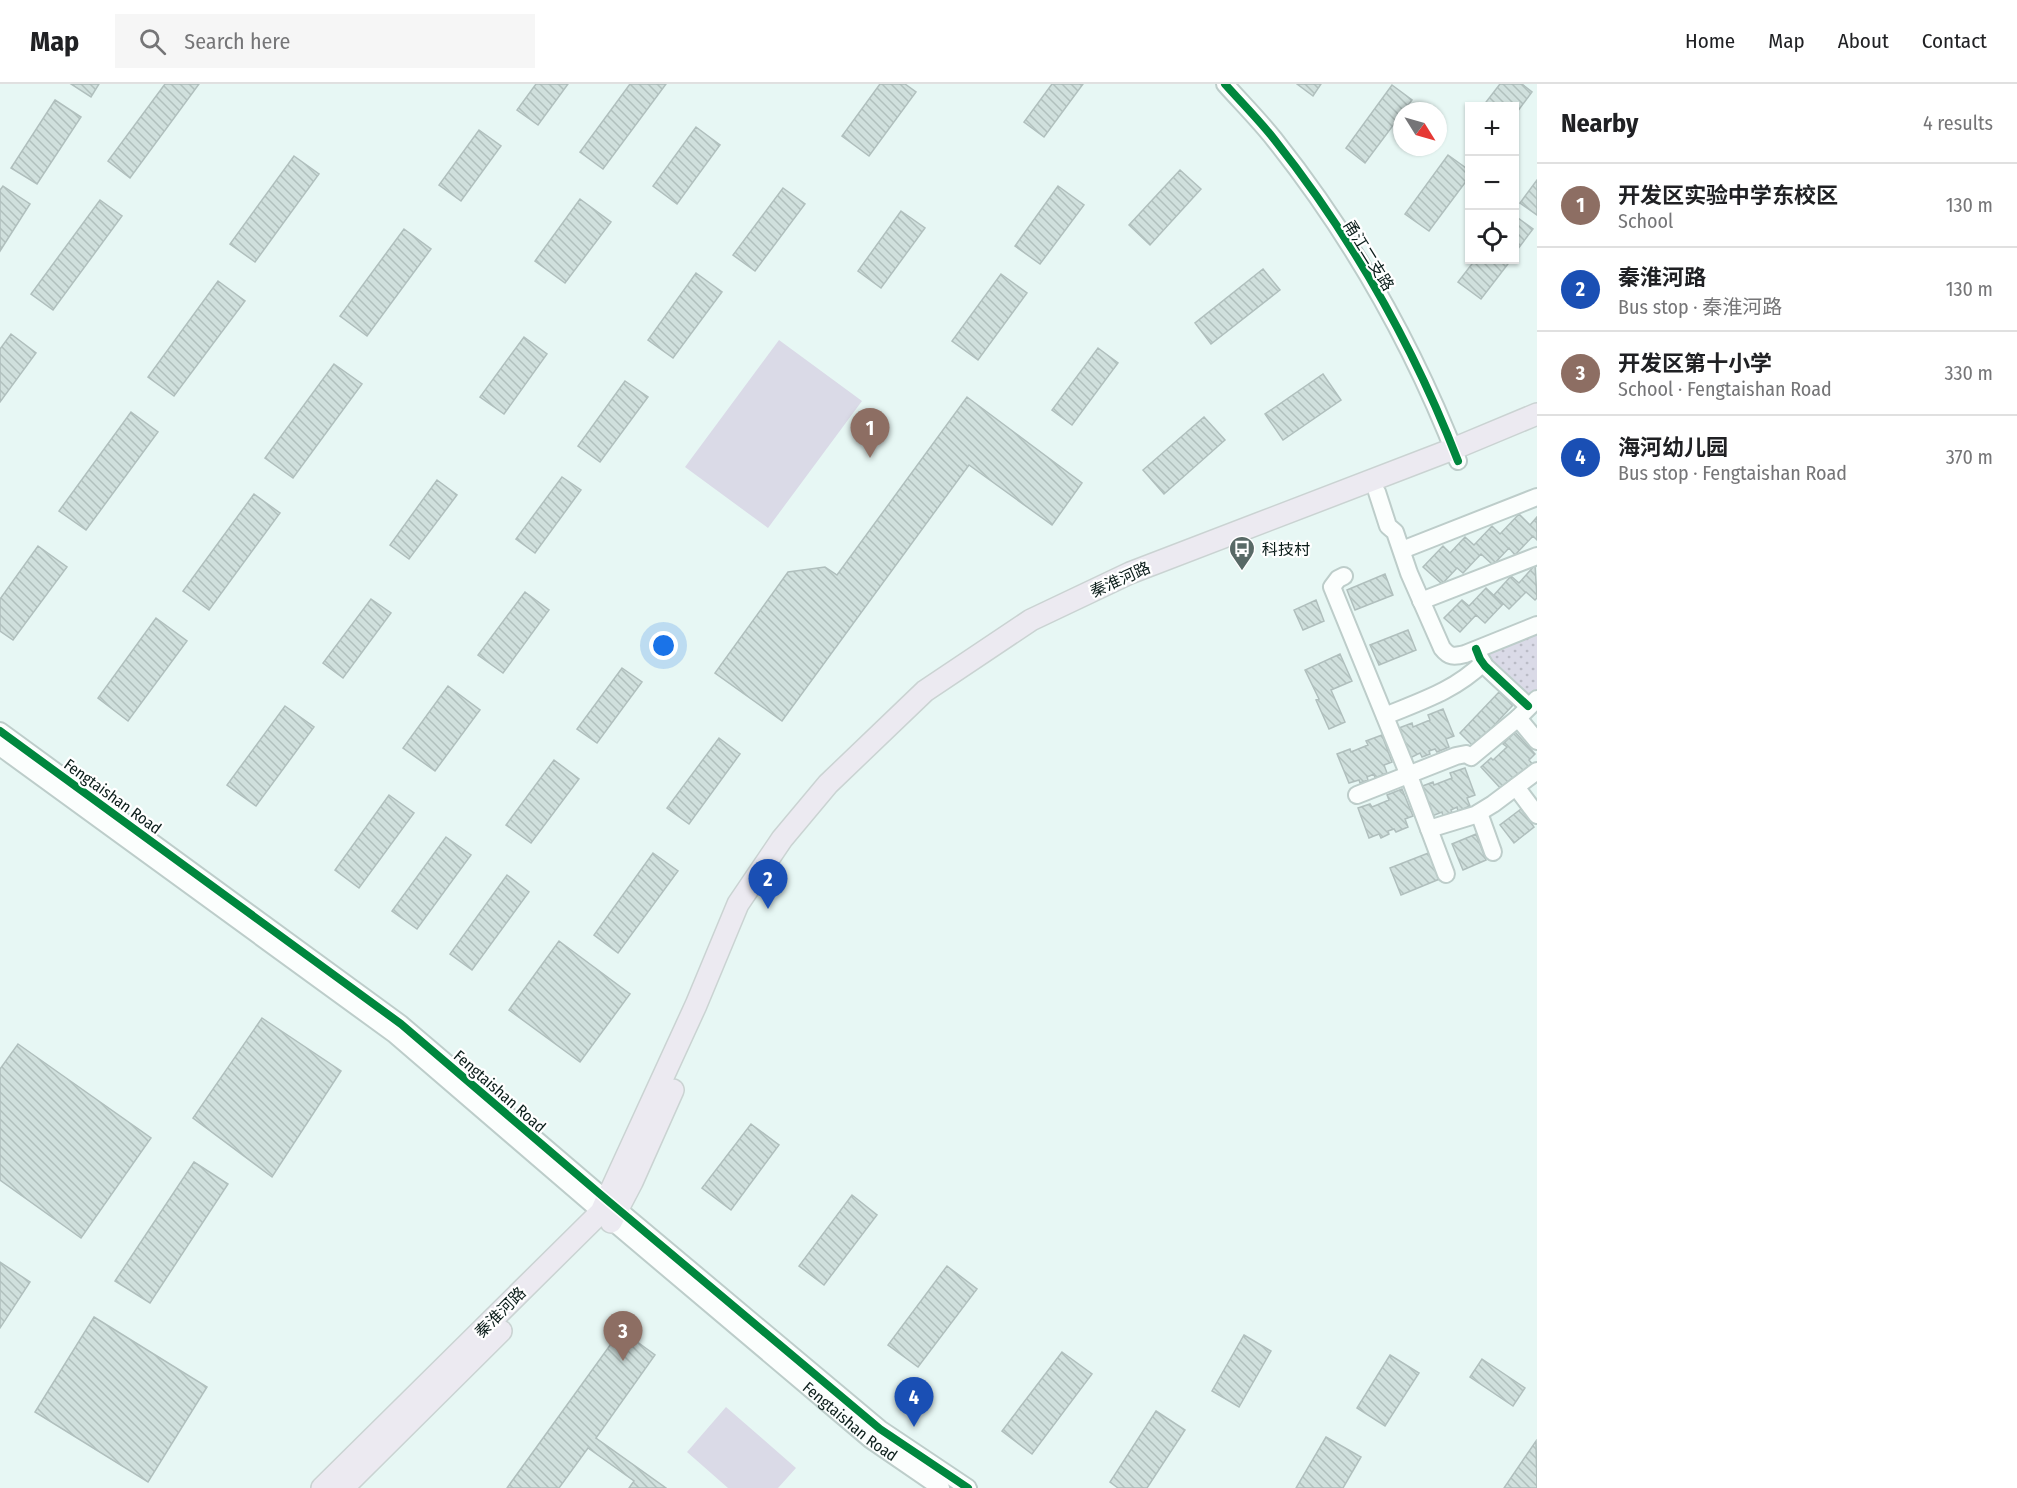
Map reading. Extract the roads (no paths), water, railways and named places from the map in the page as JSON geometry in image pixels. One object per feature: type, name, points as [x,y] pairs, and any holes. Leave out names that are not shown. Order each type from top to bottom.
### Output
[{"type":"main road","name":"秦淮河路","points":[[343,1488],[610,1211],[711,1005],[752,906],[794,844],[839,791],[933,700],[1036,632],[1112,596],[1377,492],[1537,414]]},
{"type":"main road","name":"秦淮河路","points":[[322,1488],[610,1211],[738,904],[782,839],[828,783],[925,691],[1031,620],[1130,573],[1455,455],[1537,428]]},
{"type":"street","name":"甬江二支路","points":[[1225,84],[1273,137],[1351,247],[1412,357],[1455,455]]},
{"type":"street","points":[[1377,492],[1388,526],[1395,531],[1409,573],[1442,648],[1447,654],[1455,657],[1480,656],[1537,625]]},
{"type":"street","points":[[1402,550],[1537,498]]},
{"type":"street","points":[[1421,601],[1537,556]]},
{"type":"street","points":[[1344,576],[1338,579],[1332,587],[1408,773],[1446,874]]},
{"type":"street","points":[[1385,716],[1450,690],[1469,677],[1480,656]]},
{"type":"street","points":[[1480,656],[1528,708],[1537,741]]},
{"type":"street","points":[[1357,795],[1456,756],[1466,754],[1471,757],[1528,708]]},
{"type":"street","name":"Fengtaishan Road","points":[[0,731],[401,1024],[871,1440],[941,1488]]},
{"type":"street","name":"Fengtaishan Road","points":[[0,747],[394,1034],[880,1429],[968,1488]]},
{"type":"street","points":[[1429,829],[1479,813],[1537,771]]},
{"type":"street","points":[[1516,787],[1537,815]]},
{"type":"street","points":[[1479,813],[1493,852]]},
{"type":"place","name":"开发区实验中学东校区","points":[[870,458]]},
{"type":"place","name":"科技村","points":[[1242,572]]},
{"type":"place","name":"秦淮河路","points":[[768,909]]},
{"type":"place","name":"开发区第十小学","points":[[623,1361]]},
{"type":"place","name":"海河幼儿园","points":[[914,1427]]}]
